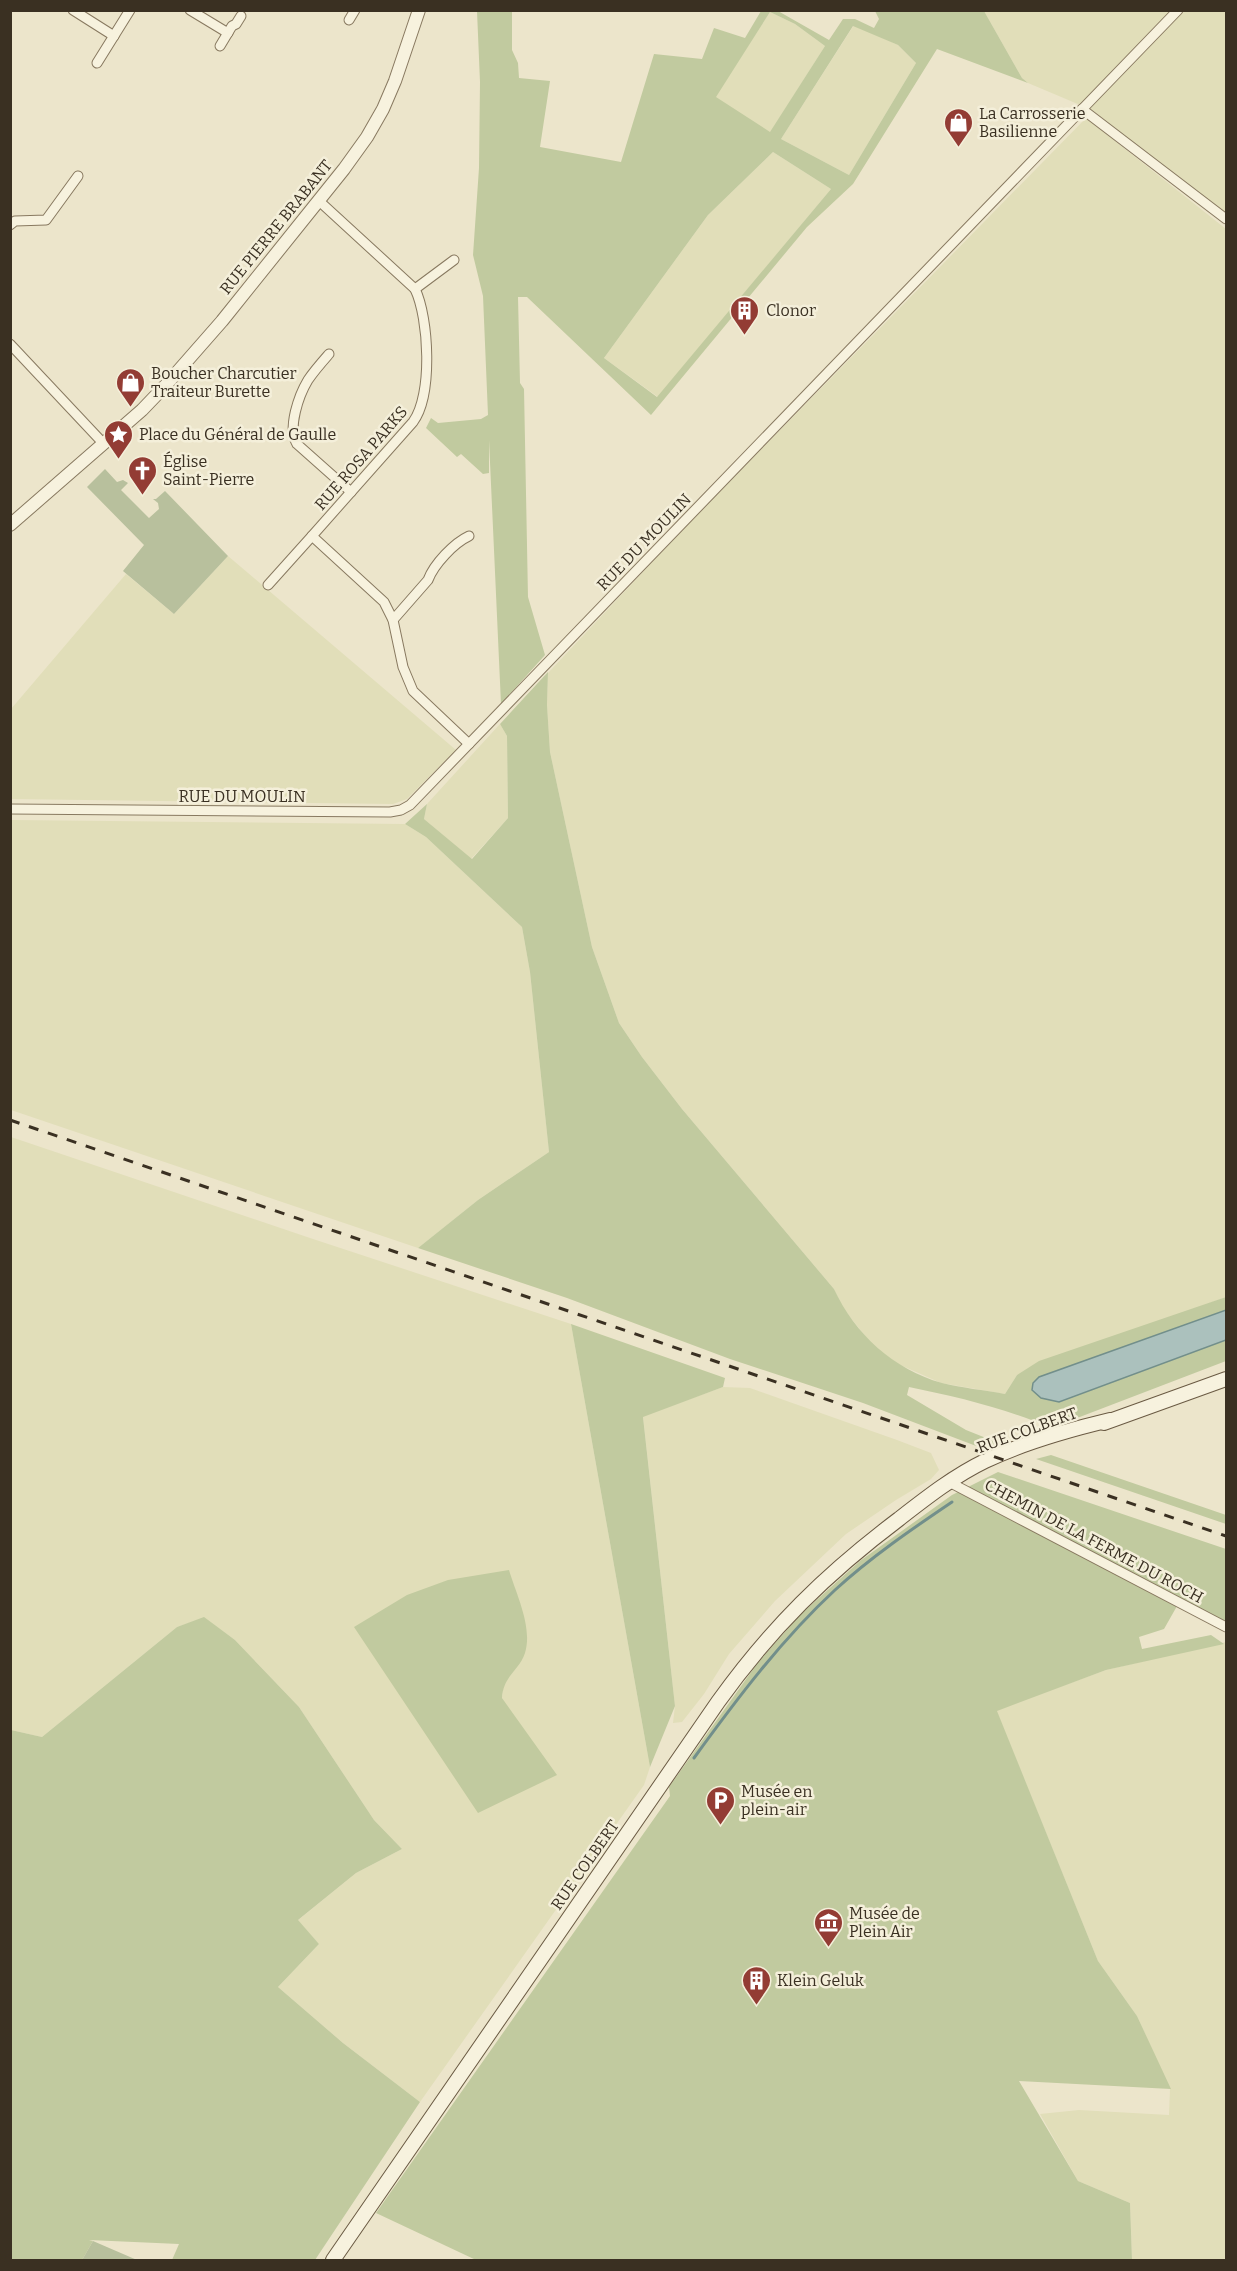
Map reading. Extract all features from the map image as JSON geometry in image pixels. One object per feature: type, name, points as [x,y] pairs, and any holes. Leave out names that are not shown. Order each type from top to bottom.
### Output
[{"type":"main road","name":"RUE COLBERT","points":[[333,2260],[734,1680],[763,1642],[814,1588],[898,1519],[952,1484],[1110,1420],[1227,1379]]},
{"type":"street","points":[[73,10],[114,36]]},
{"type":"street","points":[[98,63],[130,10]]},
{"type":"street","points":[[190,10],[228,33]]},
{"type":"street","points":[[350,20],[355,10]]},
{"type":"street","name":"RUE PIERRE BRABANT","points":[[108,439],[149,403],[184,366],[351,160],[379,117],[395,81],[419,10]]},
{"type":"street","name":"RUE DU MOULIN","points":[[10,809],[396,812],[414,801],[1178,10]]},
{"type":"street","points":[[220,46],[241,16]]},
{"type":"street","points":[[1082,109],[1227,219]]},
{"type":"street","points":[[10,225],[15,221],[46,220],[78,176]]},
{"type":"street","name":"RUE ROSA PARKS","points":[[268,585],[414,422],[423,405],[426,385],[424,317],[421,301],[415,289],[318,200]]},
{"type":"street","points":[[415,289],[454,260]]},
{"type":"street","points":[[10,345],[108,439],[10,525]]},
{"type":"street","points":[[329,354],[305,386],[292,434],[297,444],[351,492]]},
{"type":"street","points":[[312,536],[380,598],[393,620],[402,667],[413,691],[469,744]]},
{"type":"street","points":[[393,620],[428,580],[431,572],[460,541],[470,536]]},
{"type":"street","name":"CHEMIN DE LA FERME DU ROCH","points":[[952,1484],[1227,1627]]},
{"type":"shaded area","points":[[984,11],[1226,11],[1226,219],[1092,110],[1028,83],[1022,78]]},
{"type":"shaded area","points":[[770,12],[795,24],[825,46],[770,133],[715,97]]},
{"type":"shaded area","points":[[854,25],[898,45],[916,63],[849,175],[781,139]]},
{"type":"shaded area","points":[[1086,118],[1226,229],[1226,1297],[1017,1375],[1005,1394],[941,1383],[898,1364],[874,1347],[842,1307],[834,1289],[682,1109],[619,1023],[592,947],[550,752],[547,705],[548,673],[690,522]]},
{"type":"shaded area","points":[[773,152],[831,189],[658,397],[604,358],[708,215]]},
{"type":"shaded area","points":[[228,556],[456,750],[407,799],[393,804],[11,799],[11,709],[126,574],[174,614]]},
{"type":"shaded area","points":[[500,724],[507,736],[508,818],[471,859],[424,819],[427,804]]},
{"type":"shaded area","points":[[11,820],[405,824],[426,837],[522,927],[530,972],[549,1152],[478,1200],[418,1248],[11,1110]]},
{"type":"shaded area","points":[[11,1137],[571,1324],[650,1767],[644,1785],[420,2102],[343,2043],[278,1987],[319,1944],[297,1921],[356,1873],[402,1849],[374,1820],[299,1707],[235,1640],[204,1618],[177,1627],[42,1737],[11,1730]],"holes":[[[407,1595],[517,1666],[503,1686],[502,1698],[508,1709]]]},
{"type":"shaded area","points":[[723,1387],[750,1388],[931,1453],[939,1470],[931,1479],[846,1534],[775,1601],[729,1654],[704,1694],[682,1722],[673,1723],[675,1706],[643,1416]]},
{"type":"shaded area","points":[[1226,1642],[1226,2260],[1132,2260],[1130,2203],[1078,2181],[1040,2114],[1079,2110],[1169,2115],[1170,2089],[1137,2016],[1098,1961],[996,1710],[1106,1670]]},
{"type":"green space","points":[[477,11],[512,11],[512,50],[518,63],[519,78],[550,81],[540,147],[621,162],[654,54],[702,59],[714,28],[745,38],[761,11],[778,11],[829,40],[843,19],[855,19],[874,28],[879,19],[875,11],[984,11],[1022,78],[1028,83],[937,49],[853,184],[807,227],[651,415],[527,297],[518,297],[520,383],[524,389],[528,597],[545,655],[501,704],[489,440],[489,473],[483,474],[461,454],[457,457],[426,428],[431,418],[438,423],[481,419],[488,415],[483,296],[473,255],[479,168],[480,82]],"holes":[[[770,12],[795,24],[825,46],[770,132],[716,97]],[[853,26],[898,45],[916,63],[849,175],[781,139]],[[773,152],[831,189],[657,397],[604,358],[708,215]]]},
{"type":"green space","points":[[105,469],[117,482],[123,480],[128,483],[121,490],[149,518],[159,509],[158,503],[153,499],[165,491],[228,556],[174,614],[123,571],[144,545],[87,487]]},
{"type":"green space","points":[[548,672],[547,705],[550,752],[592,947],[619,1023],[682,1109],[834,1289],[864,1335],[892,1359],[924,1377],[950,1385],[1005,1394],[1017,1375],[1039,1361],[1226,1297],[1226,1361],[1051,1428],[981,1404],[909,1387],[907,1395],[966,1430],[1006,1446],[992,1452],[863,1403],[730,1359],[567,1298],[418,1248],[478,1200],[549,1152],[530,972],[522,927],[426,837],[405,824],[427,804],[424,819],[472,859],[508,818],[507,736],[500,724]]},
{"type":"green space","points":[[571,1324],[725,1378],[723,1387],[643,1417],[675,1706],[650,1767]]},
{"type":"green space","points":[[1051,1455],[1226,1515],[1226,1524],[1036,1459]]},
{"type":"green space","points":[[998,1472],[1226,1549],[1226,1624],[1181,1599],[1164,1629],[1139,1637],[1142,1649],[1211,1635],[1224,1644],[1106,1670],[997,1711],[1098,1961],[1137,2016],[1171,2089],[1019,2081],[1078,2181],[1130,2203],[1132,2260],[476,2260],[376,2213],[670,1796],[669,1787],[759,1661],[801,1614],[860,1561],[952,1495]]},
{"type":"green space","points":[[509,1570],[525,1622],[527,1643],[522,1659],[505,1684],[502,1698],[557,1775],[478,1813],[354,1627],[407,1595],[448,1580]]},
{"type":"green space","points":[[204,1617],[235,1640],[299,1707],[374,1820],[402,1849],[356,1873],[298,1920],[319,1944],[278,1987],[343,2043],[420,2102],[315,2260],[172,2260],[179,2244],[89,2240],[93,2241],[82,2260],[11,2260],[11,1730],[42,1737],[177,1627]]},
{"type":"green space","points":[[93,2241],[137,2260],[82,2260]]},
{"type":"water","points":[[1226,1310],[1226,1340],[1059,1402],[1041,1398],[1032,1390],[1033,1383],[1039,1377]]},
{"type":"waterway","points":[[694,1758],[760,1671],[815,1609],[877,1555],[952,1502]]},
{"type":"railway","points":[[10,1120],[1226,1536]]},
{"type":"place","name":"La Carrosserie Basilienne","points":[[958,148]]},
{"type":"place","name":"Clonor","points":[[745,336]]},
{"type":"place","name":"Boucher Charcutier Traiteur Burette","points":[[130,408]]},
{"type":"place","name":"Place du Général de Gaulle","points":[[118,460]]},
{"type":"place","name":"Église Saint-Pierre","points":[[142,496]]},
{"type":"place","name":"Musée en plein-air","points":[[720,1826]]},
{"type":"place","name":"Musée de Plein Air","points":[[828,1948]]},
{"type":"place","name":"Klein Geluk","points":[[756,2006]]}]
